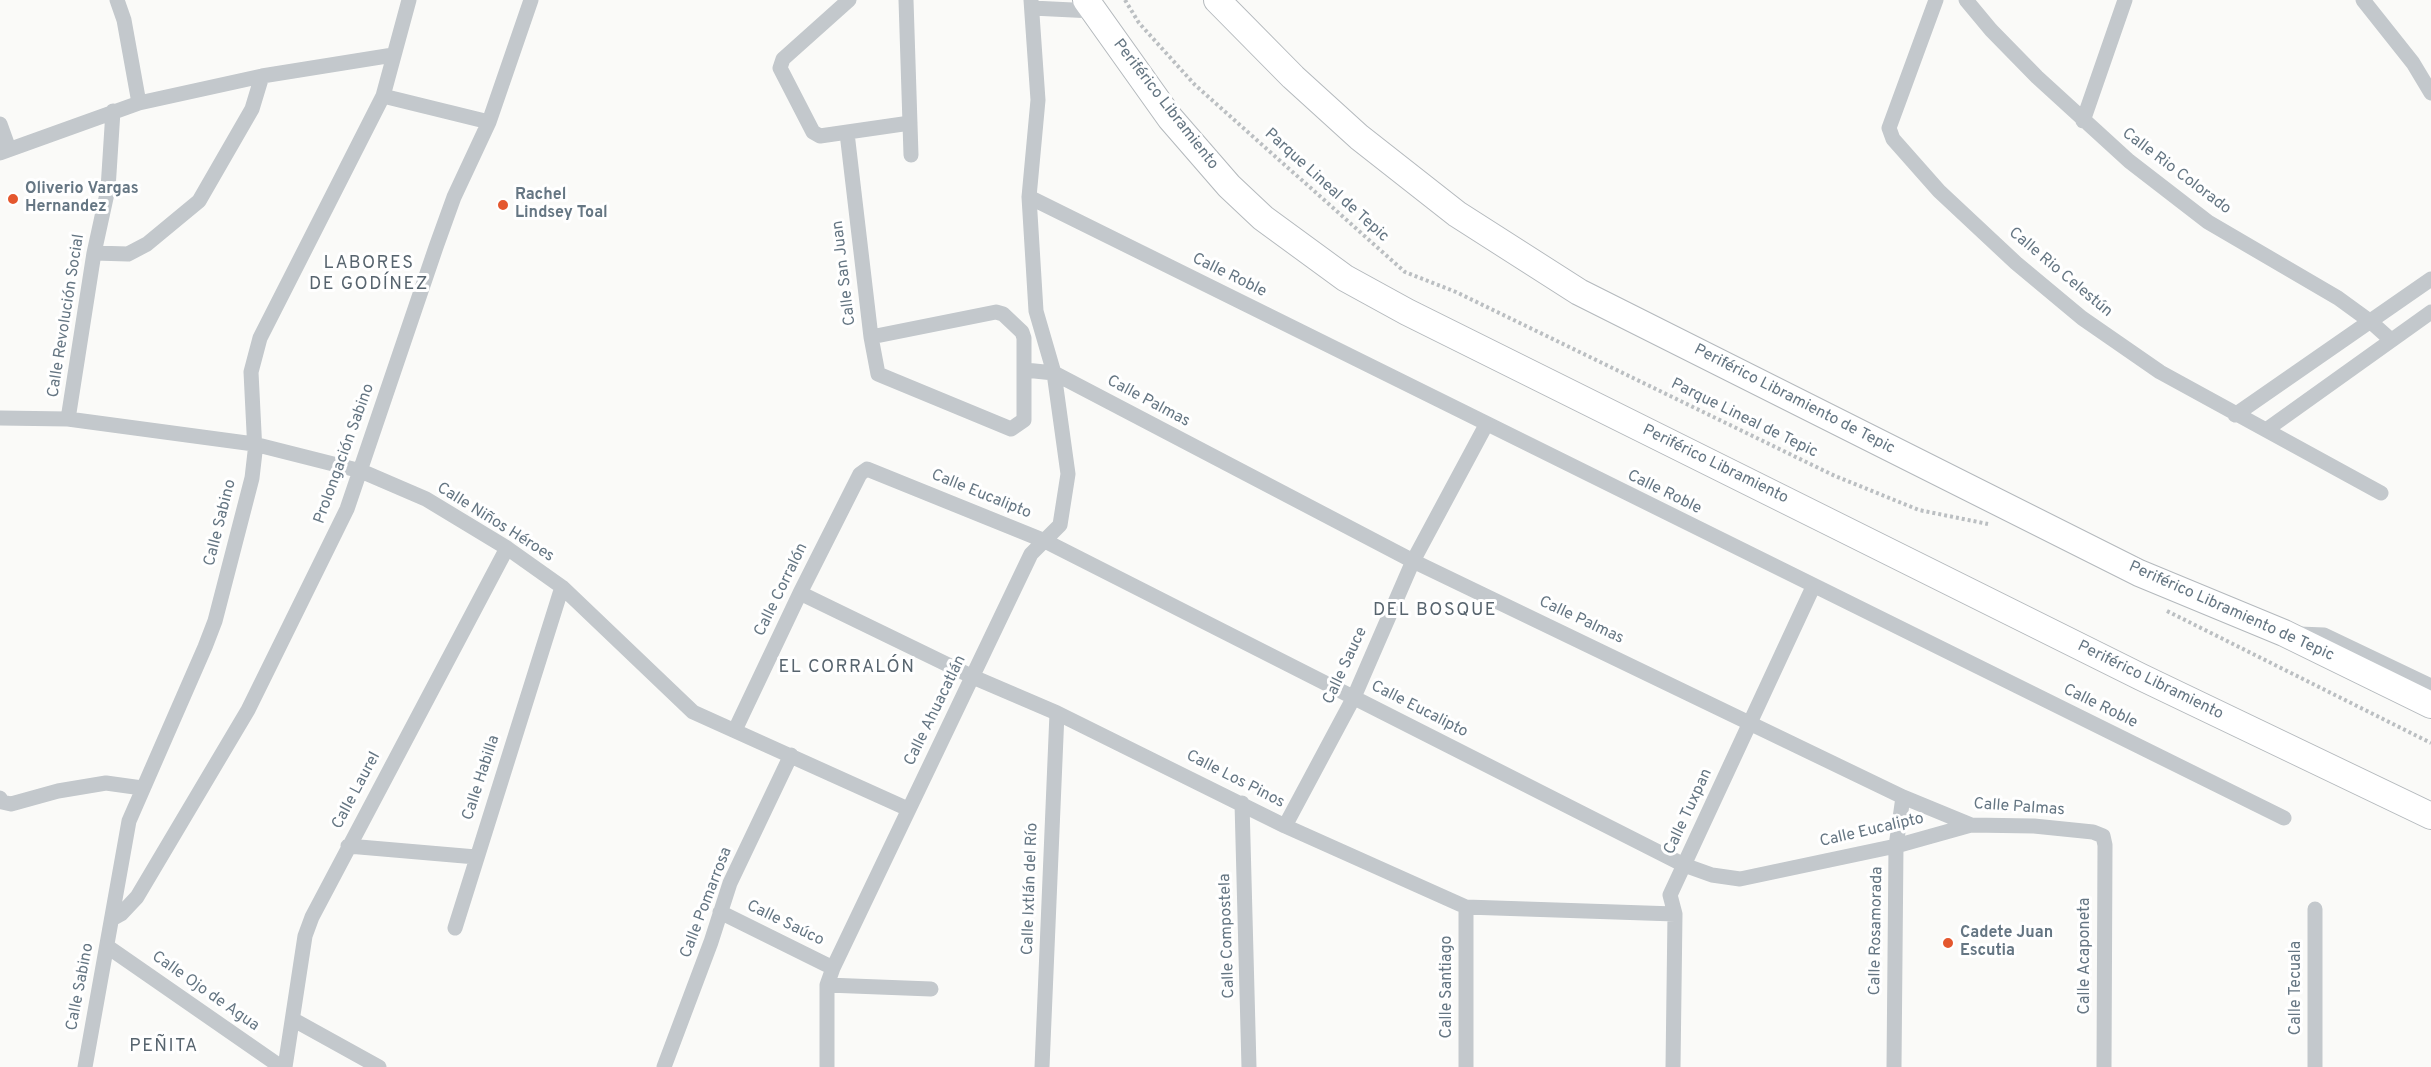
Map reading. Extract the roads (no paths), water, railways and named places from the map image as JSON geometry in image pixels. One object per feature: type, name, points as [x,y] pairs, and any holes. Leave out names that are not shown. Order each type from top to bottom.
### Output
[{"type":"highway","name":"Periférico Libramiento de Tepic","points":[[1217,0],[1293,77],[1359,137],[1457,214],[1579,292],[2139,573],[2284,633],[2431,705]]},
{"type":"highway","name":"Periférico Libramiento","points":[[1090,5],[1170,118],[1229,186],[1263,218],[1346,278],[1417,318],[2119,667],[2431,816]]},
{"type":"street","points":[[117,0],[124,20],[139,104]]},
{"type":"street","name":"Calle Sabino","points":[[85,1067],[129,821],[205,647],[252,478],[254,444],[251,372],[260,338],[383,96],[409,0]]},
{"type":"street","name":"Prolongación Sabino","points":[[112,919],[121,914],[137,897],[248,710],[347,509],[454,197],[489,122],[531,0]]},
{"type":"street","points":[[849,0],[783,59],[780,68],[813,132],[820,136],[910,123]]},
{"type":"street","points":[[906,0],[910,155]]},
{"type":"street","name":"Calle Rio Celestún","points":[[1936,0],[1889,128],[1893,139],[1939,191],[2016,262],[2074,311],[2160,372],[2235,415],[2356,477],[2381,493]]},
{"type":"street","name":"Calle Rio Colorado","points":[[1966,0],[2014,54],[2128,161],[2208,222],[2338,298],[2391,340]]},
{"type":"street","points":[[2083,121],[2125,0]]},
{"type":"street","points":[[2363,0],[2413,63],[2431,93]]},
{"type":"street","points":[[1031,4],[1090,5]]},
{"type":"street","name":"Calle Ahuacatlán","points":[[826,1067],[826,985],[833,968],[1031,554],[1060,525],[1068,474],[1054,373],[1036,311],[1029,197],[1038,100],[1031,4]]},
{"type":"street","points":[[0,124],[5,151],[113,111],[139,104],[262,76],[393,55]]},
{"type":"street","points":[[94,253],[128,254],[147,244],[199,201],[252,109],[262,76]]},
{"type":"street","points":[[383,96],[489,122]]},
{"type":"street","name":"Calle Revolución Social","points":[[69,419],[94,253],[108,189],[113,111]]},
{"type":"street","name":"Calle San Juan","points":[[847,133],[871,337],[878,374],[1011,429],[1024,420],[1025,370]]},
{"type":"street","name":"Calle Roble","points":[[1029,197],[1813,587],[2284,818]]},
{"type":"street","points":[[2235,415],[2431,279]]},
{"type":"street","points":[[871,337],[996,312],[1003,314],[1022,332],[1025,370],[1054,373]]},
{"type":"street","points":[[2265,430],[2431,312]]},
{"type":"street","name":"Calle Palmas","points":[[1054,373],[1413,561],[1903,796],[1971,825],[2034,826],[2093,832],[2103,836],[2105,845]]},
{"type":"street","name":"Calle Niños Héroes","points":[[0,418],[69,419],[254,444],[361,471],[426,500],[507,548],[562,587],[693,712],[908,809]]},
{"type":"street","name":"Calle Sauce","points":[[1286,826],[1354,697],[1413,561],[1486,424]]},
{"type":"street","name":"Calle Eucalipto","points":[[867,469],[1045,541],[1684,866],[1712,875],[1740,879],[1896,846],[1971,825]]},
{"type":"street","name":"Calle Corralón","points":[[735,730],[860,474],[867,469]]},
{"type":"street","name":"Calle Laurel","points":[[283,1067],[294,1020],[305,936],[312,917],[507,548]]},
{"type":"street","name":"Calle Habilla","points":[[454,928],[562,587]]},
{"type":"street","name":"Calle Tuxpan","points":[[1673,1067],[1675,914],[1670,895],[1813,587]]},
{"type":"street","name":"Calle Los Pinos","points":[[800,593],[973,677],[1057,713],[1286,826],[1466,907],[1675,914]]},
{"type":"street","points":[[2284,633],[2324,635],[2431,686]]},
{"type":"street","name":"Calle Ixtlán del Río","points":[[1042,1067],[1057,713]]},
{"type":"street","name":"Calle Pomarrosa","points":[[664,1067],[730,883],[791,755]]},
{"type":"street","points":[[0,798],[2,802],[11,804],[58,790],[106,783],[142,789]]},
{"type":"street","name":"Calle Rosamorada","points":[[1894,1067],[1896,846],[1903,796]]},
{"type":"street","name":"Calle Compostela","points":[[1242,803],[1250,1067]]},
{"type":"street","name":"Calle Acaponeta","points":[[2104,1067],[2105,845]]},
{"type":"street","points":[[348,846],[476,856]]},
{"type":"street","name":"Calle Santiago","points":[[1466,907],[1466,1067]]},
{"type":"street","name":"Calle Tecuala","points":[[2315,909],[2315,1067]]},
{"type":"street","name":"Calle Saúco","points":[[720,912],[833,968]]},
{"type":"street","name":"Calle Ojo de Agua","points":[[108,947],[283,1067]]},
{"type":"street","points":[[826,985],[931,989]]},
{"type":"street","points":[[294,1020],[379,1067]]},
{"type":"place","name":"Oliverio Vargas Hernandez","points":[[13,199]]},
{"type":"place","name":"Rachel Lindsey Toal","points":[[503,205]]},
{"type":"place","name":"Cadete Juan Escutia","points":[[1948,943]]},
{"type":"district","name":"LABORES DE GODÍNEZ","points":[[369,274]]},
{"type":"district","name":"DEL BOSQUE","points":[[1435,611]]},
{"type":"district","name":"EL CORRALÓN","points":[[847,668]]},
{"type":"district","name":"PEÑITA","points":[[164,1047]]}]
